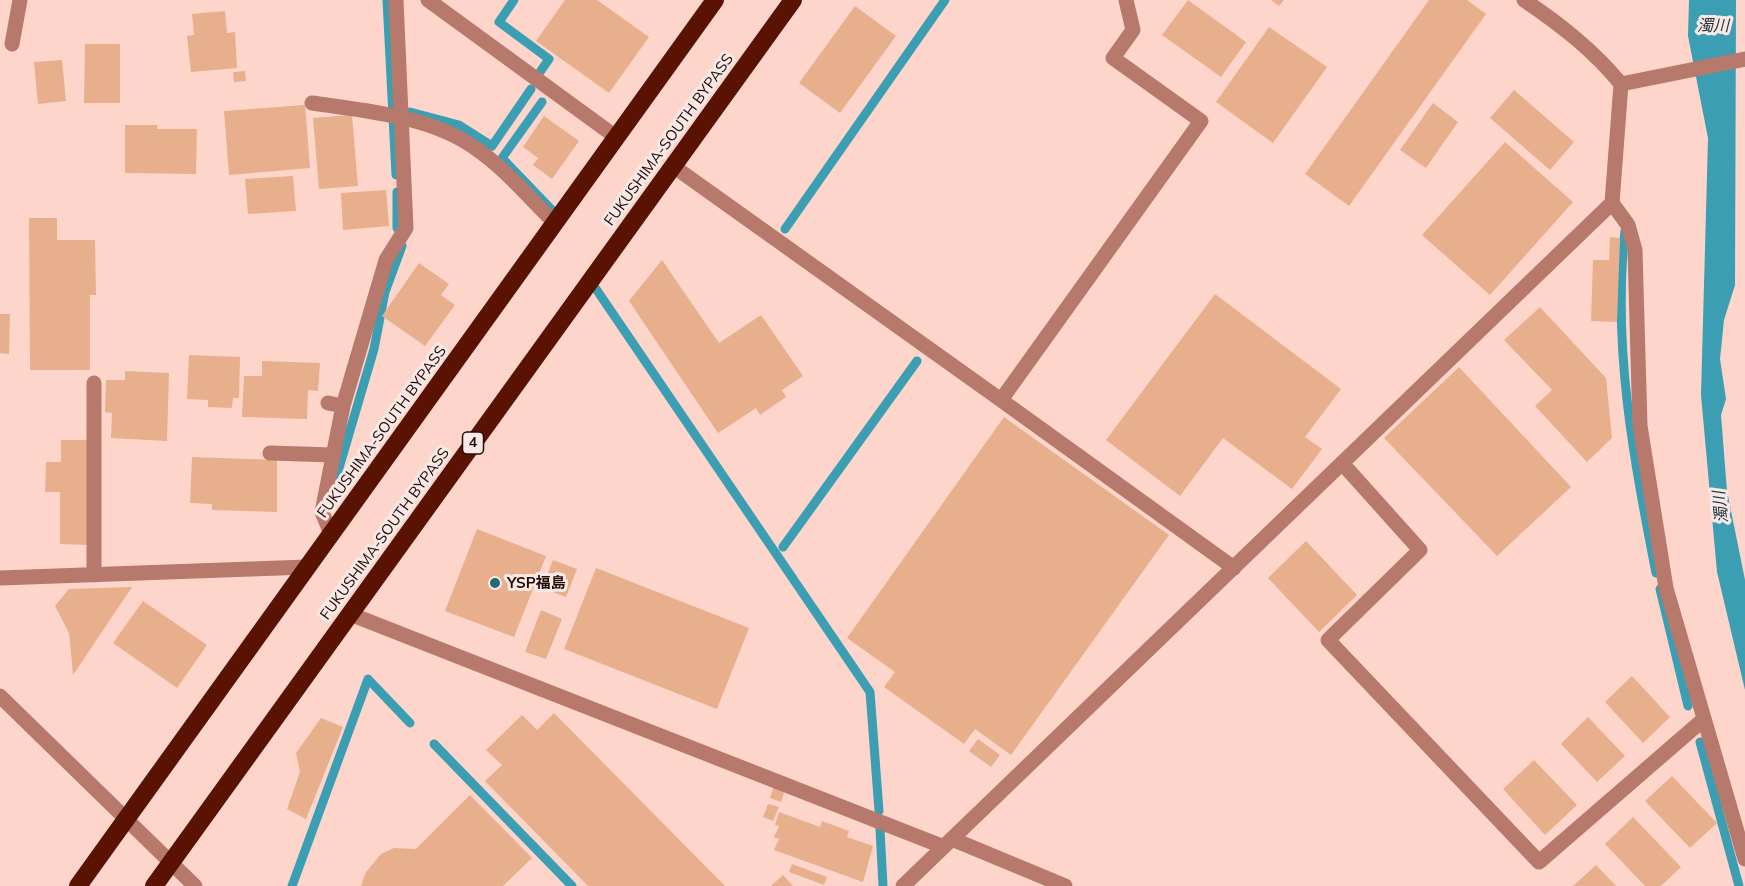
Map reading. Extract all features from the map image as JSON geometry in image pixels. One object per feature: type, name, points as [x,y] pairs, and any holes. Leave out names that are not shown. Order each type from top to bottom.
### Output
[{"type":"highway","name":"FUKUSHIMA-SOUTH BYPASS","points":[[78,886],[715,0]]},
{"type":"highway","name":"FUKUSHIMA-SOUTH BYPASS","points":[[154,886],[793,0]]},
{"type":"street","points":[[12,44],[20,0]]},
{"type":"street","points":[[331,534],[322,512],[343,406],[386,260],[406,228],[404,119],[396,0]]},
{"type":"street","points":[[428,0],[616,137]]},
{"type":"street","points":[[1001,400],[1201,121],[1113,58],[1133,30],[1126,0]]},
{"type":"street","points":[[1524,0],[1567,29],[1601,60],[1621,84],[1612,203],[1628,225],[1635,250],[1637,374],[1647,479],[1666,588],[1745,859]]},
{"type":"street","points":[[1621,84],[1745,59]]},
{"type":"street","points":[[312,103],[404,119],[453,135],[475,148],[524,189],[555,223]]},
{"type":"street","points":[[673,166],[1234,568]]},
{"type":"street","points":[[903,886],[1612,203]]},
{"type":"street","points":[[94,383],[94,574]]},
{"type":"street","points":[[328,403],[343,406]]},
{"type":"street","points":[[270,453],[333,455]]},
{"type":"street","points":[[1342,463],[1420,550],[1328,640],[1539,862],[1704,719]]},
{"type":"street","points":[[0,578],[307,567]]},
{"type":"street","points":[[350,614],[1065,886]]},
{"type":"street","points":[[0,696],[195,886]]},
{"type":"water","name":"濁川","points":[[1689,0],[1736,0],[1735,285],[1724,320],[1720,359],[1726,399],[1721,415],[1727,491],[1745,580],[1745,690],[1717,572],[1701,395],[1708,138],[1688,36]]},
{"type":"building","points":[[565,0],[597,0],[649,37],[609,93],[536,41]]},
{"type":"building","points":[[1188,0],[1246,42],[1221,77],[1162,35]]},
{"type":"building","points":[[1271,0],[1284,0],[1279,6]]},
{"type":"building","points":[[1429,0],[1467,0],[1486,14],[1349,206],[1305,174]]},
{"type":"building","points":[[855,6],[896,36],[840,113],[799,83]]},
{"type":"building","points":[[225,11],[227,33],[235,32],[237,68],[191,72],[187,36],[194,35],[192,14]]},
{"type":"building","points":[[1269,27],[1327,67],[1273,143],[1216,102]]},
{"type":"building","points":[[85,44],[120,44],[120,103],[84,103]]},
{"type":"building","points":[[62,60],[66,101],[38,104],[34,62]]},
{"type":"building","points":[[245,71],[246,81],[234,82],[233,72]]},
{"type":"building","points":[[1514,90],[1574,142],[1550,170],[1490,118]]},
{"type":"building","points":[[1433,103],[1458,122],[1426,168],[1400,150]]},
{"type":"building","points":[[305,105],[310,168],[229,175],[224,111]]},
{"type":"building","points":[[352,115],[358,186],[319,189],[313,118]]},
{"type":"building","points":[[544,116],[579,141],[552,179],[533,165],[538,158],[523,147]]},
{"type":"building","points":[[125,125],[157,125],[157,129],[197,129],[196,174],[125,173]]},
{"type":"building","points":[[1505,142],[1573,202],[1490,295],[1422,235]]},
{"type":"building","points":[[293,176],[296,211],[248,214],[245,179]]},
{"type":"building","points":[[386,190],[389,226],[343,230],[341,193]]},
{"type":"building","points":[[29,218],[57,218],[57,240],[95,240],[96,295],[90,295],[90,370],[30,370]]},
{"type":"building","points":[[1610,237],[1620,238],[1617,322],[1591,321],[1593,260],[1609,260]]},
{"type":"building","points":[[662,260],[719,343],[761,315],[803,376],[782,390],[786,397],[760,415],[756,408],[718,433],[629,301]]},
{"type":"building","points":[[419,263],[449,284],[441,295],[455,305],[425,346],[382,316]]},
{"type":"building","points":[[1215,294],[1341,389],[1305,437],[1322,449],[1292,489],[1223,438],[1180,496],[1106,440]]},
{"type":"building","points":[[1540,307],[1606,378],[1612,438],[1587,462],[1535,406],[1552,390],[1504,340]]},
{"type":"building","points":[[0,314],[10,314],[9,354],[0,353]]},
{"type":"building","points":[[189,355],[240,357],[239,398],[233,398],[232,408],[208,407],[208,400],[187,399]]},
{"type":"building","points":[[262,361],[320,363],[318,391],[308,390],[307,419],[242,417],[244,376],[262,376]]},
{"type":"building","points":[[1459,367],[1571,487],[1497,556],[1384,438]]},
{"type":"building","points":[[125,371],[169,373],[167,441],[111,438],[112,413],[105,412],[106,380],[125,380]]},
{"type":"building","points":[[1004,417],[1169,535],[1011,755],[975,729],[964,744],[884,687],[895,672],[847,638]]},
{"type":"building","points":[[61,440],[91,440],[90,545],[60,544],[60,492],[45,492],[46,462],[61,462]]},
{"type":"building","points":[[192,457],[277,460],[277,512],[212,510],[212,504],[190,503]]},
{"type":"building","name":"YSP福島","points":[[477,529],[546,556],[514,637],[445,611]]},
{"type":"building","points":[[1306,541],[1357,595],[1319,632],[1268,578]]},
{"type":"building","points":[[553,560],[577,569],[566,597],[542,588]]},
{"type":"building","points":[[596,568],[749,628],[717,709],[564,649]]},
{"type":"building","points":[[132,587],[73,675],[69,633],[55,606],[69,589]]},
{"type":"building","points":[[143,601],[207,645],[177,688],[113,643]]},
{"type":"building","points":[[541,610],[562,619],[546,659],[525,652]]},
{"type":"building","points":[[1632,676],[1670,717],[1643,743],[1605,702]]},
{"type":"building","points":[[554,713],[725,886],[588,886],[485,781],[502,765],[486,750],[522,715],[537,730]]},
{"type":"building","points":[[1588,717],[1625,756],[1597,782],[1561,744]]},
{"type":"building","points":[[321,718],[343,727],[306,819],[287,809],[300,772],[296,753]]},
{"type":"building","points":[[978,739],[1000,755],[991,767],[969,751]]},
{"type":"building","points":[[1534,760],[1577,805],[1545,835],[1503,789]]},
{"type":"building","points":[[1672,776],[1717,823],[1690,848],[1645,801]]},
{"type":"building","points":[[775,783],[786,787],[781,802],[770,798]]},
{"type":"building","points":[[470,795],[532,858],[503,886],[361,886],[366,872],[381,854],[394,848],[416,849]]},
{"type":"building","points":[[768,804],[779,807],[773,821],[763,817]]},
{"type":"building","points":[[779,812],[820,827],[822,821],[849,831],[847,837],[873,846],[863,882],[774,850],[779,839],[774,837],[779,826],[775,825]]},
{"type":"building","points":[[1633,817],[1681,867],[1661,886],[1645,886],[1605,844]]},
{"type":"building","points":[[792,864],[827,877],[824,885],[789,872]]},
{"type":"building","points":[[1596,865],[1616,886],[1573,886]]},
{"type":"building","points":[[783,875],[793,886],[771,886]]},
{"type":"waterway","points":[[387,0],[396,175]]},
{"type":"waterway","points":[[514,0],[499,22],[549,59],[540,72]]},
{"type":"waterway","points":[[785,229],[945,0]]},
{"type":"waterway","points":[[410,112],[459,125],[492,146],[531,89]]},
{"type":"waterway","points":[[542,102],[502,158],[555,213]]},
{"type":"waterway","points":[[397,192],[397,228]]},
{"type":"waterway","points":[[1625,231],[1621,317],[1623,360],[1633,446],[1656,573]]},
{"type":"waterway","points":[[334,485],[374,349],[385,292],[402,246]]},
{"type":"waterway","points":[[594,286],[870,692],[879,811]]},
{"type":"waterway","points":[[783,547],[917,361]]},
{"type":"waterway","points":[[1660,589],[1688,706]]},
{"type":"waterway","points":[[292,886],[368,679],[410,723]]},
{"type":"waterway","points":[[1700,742],[1739,886]]},
{"type":"waterway","points":[[434,744],[572,886]]},
{"type":"waterway","points":[[880,829],[883,886]]},
{"type":"place","name":"YSP福島","points":[[495,583]]}]
